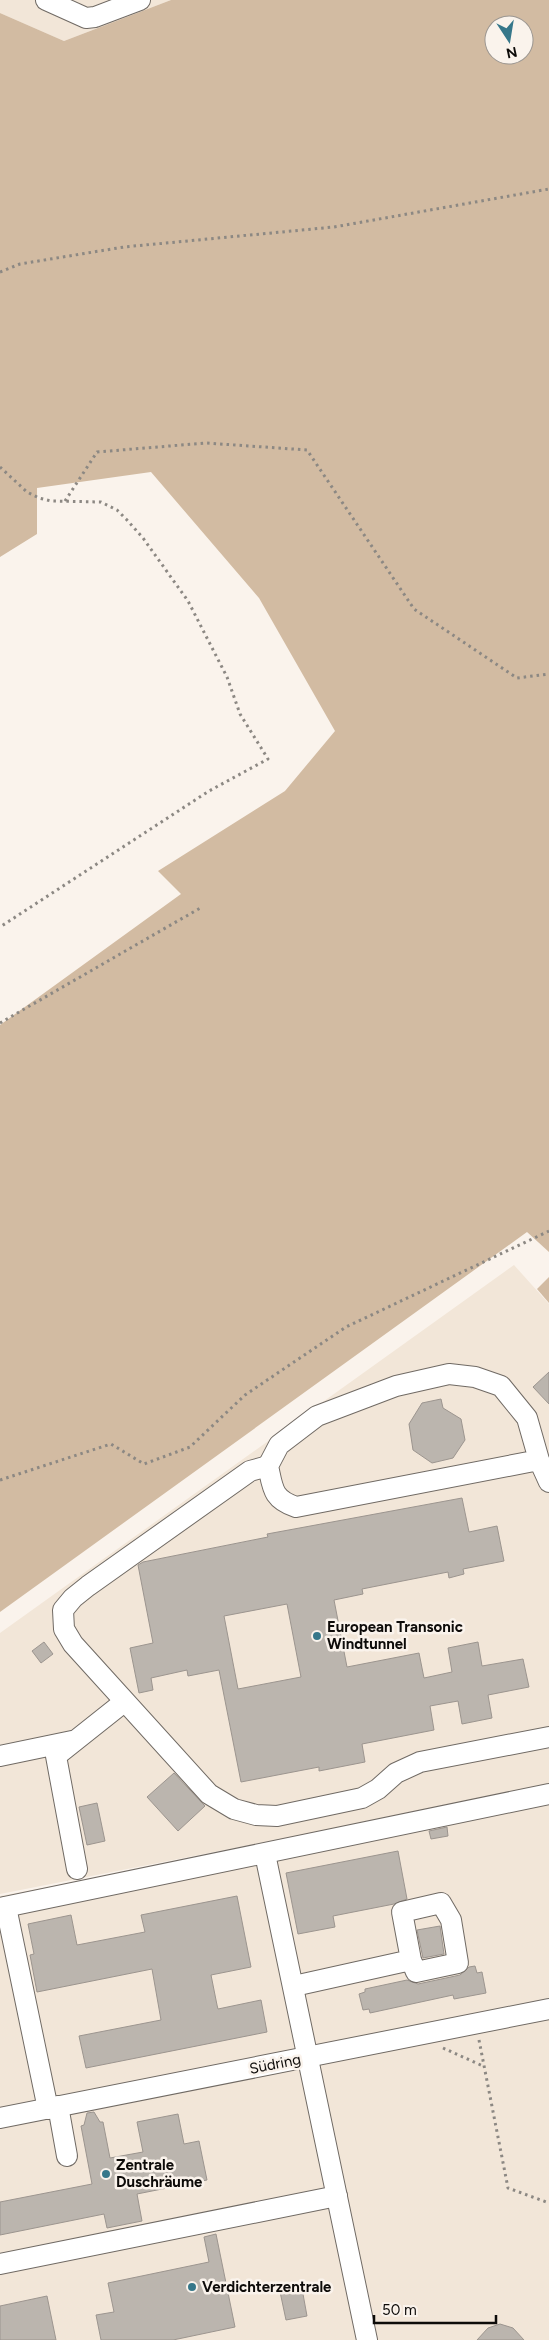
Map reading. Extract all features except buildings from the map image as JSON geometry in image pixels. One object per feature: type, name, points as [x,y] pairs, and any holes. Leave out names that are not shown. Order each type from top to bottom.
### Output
[{"type":"lane","points":[[46,0],[86,18],[95,17],[140,0]]},
{"type":"lane","points":[[539,1460],[296,1507],[282,1503],[273,1490],[268,1466],[279,1445],[317,1416],[396,1386],[449,1374],[475,1377],[501,1386],[527,1418],[539,1460],[549,1482]]},
{"type":"lane","points":[[268,1466],[250,1472],[223,1490],[88,1586],[73,1598],[63,1610],[64,1629],[73,1644],[209,1794],[221,1803],[256,1816],[277,1816],[362,1798],[378,1789],[396,1773],[420,1762],[548,1742]]},
{"type":"lane","points":[[77,1869],[56,1756],[124,1702]]},
{"type":"lane","points":[[0,1756],[74,1740]]},
{"type":"lane","points":[[67,2156],[53,2108],[3,1907],[549,1794]]},
{"type":"lane","points":[[265,1854],[367,2340]]},
{"type":"lane","points":[[294,1986],[411,1960]]},
{"type":"lane","name":"Südring","points":[[0,2118],[549,2009]]},
{"type":"lane","points":[[0,2264],[337,2196]]},
{"type":"path","points":[[0,272],[20,264],[124,247],[334,227],[549,189]]},
{"type":"path","points":[[64,502],[97,452],[206,443],[307,450],[414,609],[517,678],[549,674]]},
{"type":"path","points":[[0,467],[27,492],[39,498],[64,502],[102,502],[116,510],[143,538],[188,601],[227,677],[240,714],[268,759],[209,791],[0,927]]},
{"type":"path","points":[[0,1023],[202,907]]},
{"type":"path","points":[[0,1480],[111,1444],[144,1464],[190,1447],[245,1395],[346,1327],[549,1231]]},
{"type":"path","points":[[478,2035],[508,2188],[549,2203]]},
{"type":"path","points":[[439,2043],[440,2047],[484,2066]]},
{"type":"shaded area","points":[[0,0],[171,0],[64,41],[0,13]]},
{"type":"shaded area","points":[[171,0],[549,0],[549,1252],[527,1232],[0,1612],[0,1025],[181,894],[158,871],[285,791],[335,731],[259,598],[151,472],[37,488],[37,534],[0,557],[0,13],[64,41]]},
{"type":"shaded area","points":[[514,1265],[549,1304],[549,1748],[546,1749],[549,1749],[549,2340],[0,2340],[0,1896],[148,1868],[428,1810],[0,1894],[0,1633]]},
{"type":"shaded area","points":[[549,1277],[549,1303],[537,1289]]},
{"type":"place","name":"European Transonic Windtunnel","points":[[317,1636]]},
{"type":"place","name":"Zentrale Duschräume","points":[[106,2174]]},
{"type":"place","name":"Verdichterzentrale","points":[[192,2287]]}]
